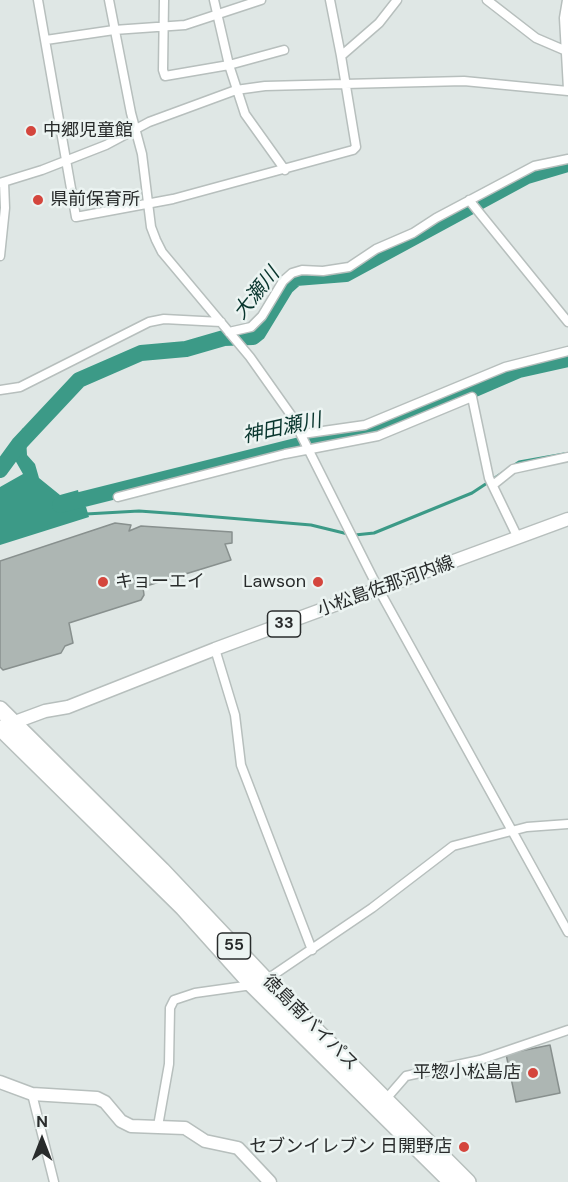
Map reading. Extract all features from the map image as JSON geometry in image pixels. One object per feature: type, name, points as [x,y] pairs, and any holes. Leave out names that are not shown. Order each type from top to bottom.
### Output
[{"type":"highway","name":"徳島南バイパス","points":[[0,709],[5,726],[162,870],[259,983],[451,1182]]},
{"type":"highway","name":"徳島南バイパス","points":[[259,983],[386,1099],[468,1182]]},
{"type":"main road","name":"小松島佐那河内線","points":[[5,726],[45,711],[68,707],[215,649],[568,519]]},
{"type":"main road","points":[[0,1082],[32,1094],[97,1098],[105,1102],[122,1121],[131,1126],[185,1128],[205,1141],[238,1148],[270,1182]]},
{"type":"street","points":[[38,0],[68,159],[76,218],[148,204],[285,170],[338,155],[356,147],[330,0]]},
{"type":"street","points":[[109,0],[142,154],[151,226],[162,252],[275,391],[305,442],[379,590],[568,932]]},
{"type":"street","points":[[164,0],[162,27],[165,76],[229,65],[284,50]]},
{"type":"street","points":[[214,0],[229,65],[245,114],[285,170]]},
{"type":"street","points":[[46,40],[114,30],[185,25],[261,0]]},
{"type":"street","points":[[340,56],[379,23],[397,0]]},
{"type":"street","points":[[487,0],[536,38],[564,50]]},
{"type":"street","points":[[0,256],[5,208],[2,182],[68,159],[136,130],[149,122],[236,90],[265,86],[464,81],[568,90],[564,50],[564,18],[567,0]]},
{"type":"street","points":[[232,336],[251,327],[262,316],[283,280],[292,273],[302,270],[323,271],[349,267],[376,249],[471,203],[534,166],[568,159]]},
{"type":"street","points":[[471,203],[568,322]]},
{"type":"street","points":[[0,390],[20,387],[149,322],[164,319],[221,322]]},
{"type":"street","points":[[118,496],[365,425],[505,366],[568,351]]},
{"type":"street","points":[[305,442],[378,436],[472,397],[492,482],[518,538]]},
{"type":"street","points":[[492,482],[513,468],[568,457]]},
{"type":"street","points":[[215,649],[235,715],[241,765],[312,950]]},
{"type":"street","points":[[158,1126],[169,1064],[170,1008],[174,1000],[195,993],[259,983],[372,909],[453,846],[512,830],[568,824]]},
{"type":"street","points":[[386,1099],[406,1076],[480,1060],[568,1030]]},
{"type":"street","points":[[32,1094],[54,1182]]},
{"type":"shaded area","points":[[23,428],[29,434],[26,438],[27,455],[35,464],[39,478],[60,495],[78,490],[81,504],[86,507],[89,517],[0,545],[0,487],[23,474],[15,460],[0,474],[0,463]]},
{"type":"building","points":[[115,523],[131,525],[129,531],[141,526],[232,532],[232,543],[225,544],[231,560],[143,587],[144,595],[141,600],[69,623],[73,643],[65,646],[61,653],[3,670],[0,667],[0,561]]},
{"type":"building","name":"平惣小松島店","points":[[550,1045],[560,1093],[516,1102],[506,1054]]},
{"type":"waterway","name":"大瀬川","points":[[0,470],[19,444],[79,380],[141,353],[186,349],[224,338],[253,337],[258,333],[286,287],[296,278],[346,274],[527,176],[568,164]]},
{"type":"waterway","name":"神田瀬川","points":[[60,505],[312,442],[352,437],[389,426],[519,370],[568,359]]},
{"type":"waterway","points":[[355,535],[374,533],[472,493],[519,462],[564,454]]},
{"type":"waterway","points":[[86,514],[139,511],[181,514],[311,525],[348,534]]},
{"type":"place","name":"中郷児童館","points":[[31,131]]},
{"type":"place","name":"県前保育所","points":[[38,200]]},
{"type":"place","name":"キョーエイ","points":[[103,582]]},
{"type":"place","name":"Lawson","points":[[318,582]]},
{"type":"place","name":"平惣小松島店","points":[[533,1073]]},
{"type":"place","name":"セブンイレブン 日開野店","points":[[464,1147]]}]
